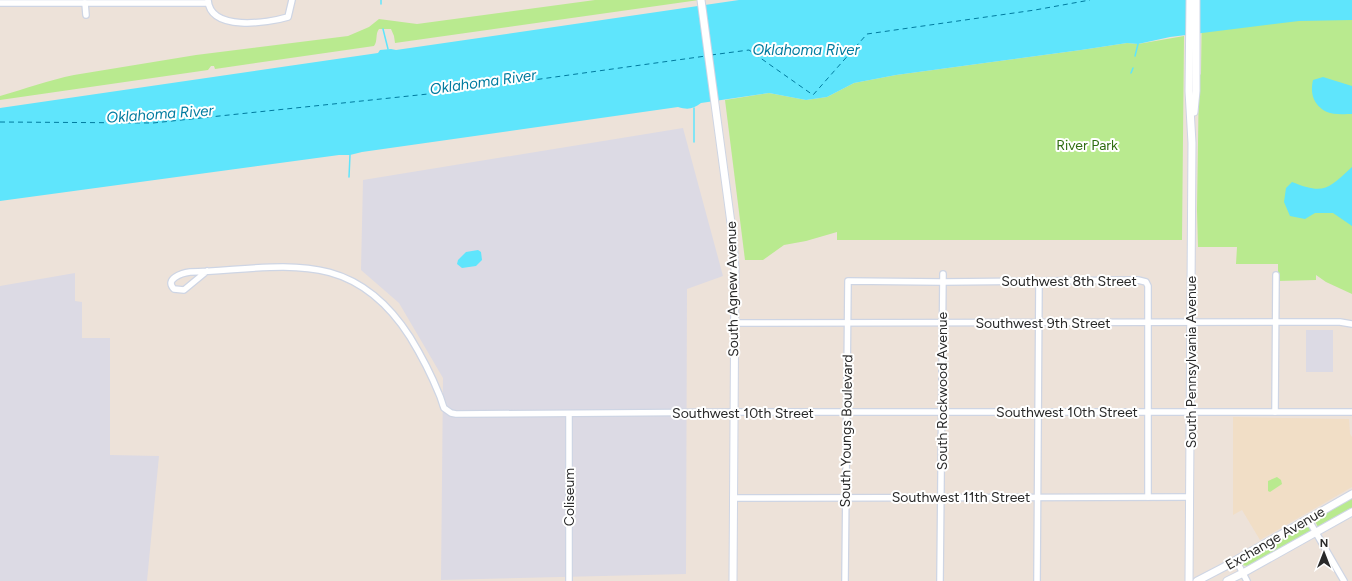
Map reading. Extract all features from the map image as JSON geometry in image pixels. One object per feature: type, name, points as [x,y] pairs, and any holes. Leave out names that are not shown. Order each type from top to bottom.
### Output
[{"type":"main road","name":"South Agnew Avenue","points":[[700,0],[722,149],[733,238],[735,268],[733,581]]},
{"type":"main road","name":"South Pennsylvania Avenue","points":[[1190,0],[1193,77]]},
{"type":"main road","name":"South Pennsylvania Avenue","points":[[1189,581],[1192,143],[1196,0]]},
{"type":"main road","name":"Exchange Avenue","points":[[1197,581],[1352,494]]},
{"type":"main road","name":"Exchange Avenue","points":[[1227,581],[1352,512]]},
{"type":"street","points":[[0,2],[85,3],[208,1],[213,13],[218,18],[229,22],[260,22],[276,20],[288,16],[292,0]]},
{"type":"street","points":[[85,3],[86,15]]},
{"type":"street","name":"Southwest 10th Street","points":[[207,271],[184,290],[174,289],[172,286],[171,282],[176,276],[190,272],[255,267],[293,267],[322,270],[341,276],[358,284],[374,295],[394,314],[419,353],[439,394],[442,404],[447,411],[456,414],[734,412],[1352,412]]},
{"type":"street","name":"South Rockwood Avenue","points":[[940,581],[942,274]]},
{"type":"street","points":[[1275,412],[1276,275]]},
{"type":"street","name":"Southwest 8th Street","points":[[848,281],[942,282],[1138,280],[1148,283],[1148,497]]},
{"type":"street","name":"South Youngs Boulevard","points":[[845,581],[846,324],[848,281]]},
{"type":"street","points":[[1037,581],[1038,281]]},
{"type":"street","name":"Southwest 9th Street","points":[[734,323],[1340,322],[1352,324]]},
{"type":"street","name":"Coliseum","points":[[569,414],[569,581]]},
{"type":"street","name":"Southwest 11th Street","points":[[733,498],[1190,497]]},
{"type":"street","points":[[1308,519],[1317,532],[1344,581]]},
{"type":"street","points":[[1236,560],[1247,581]]},
{"type":"shaded area","points":[[683,128],[723,276],[687,289],[686,574],[441,580],[443,378],[399,303],[361,270],[363,180]]},
{"type":"shaded area","points":[[75,273],[75,301],[82,302],[82,338],[110,338],[110,455],[159,456],[147,581],[0,581],[0,286]]},
{"type":"shaded area","points":[[1306,330],[1333,330],[1333,372],[1306,372]]},
{"type":"shaded area","points":[[1233,417],[1349,419],[1350,434],[1352,437],[1352,487],[1260,540],[1242,510],[1233,515]]},
{"type":"green space","points":[[595,0],[699,0],[395,43],[391,29],[379,29],[374,46],[215,69],[214,66],[211,66],[208,70],[0,100],[0,96],[74,75],[196,55],[348,36],[369,27],[379,19],[417,24]]},
{"type":"green space","points":[[1202,0],[1352,0],[1352,294],[1326,282],[1316,275],[1316,280],[1278,281],[1278,264],[1236,264],[1237,247],[1198,247],[1197,210],[1199,76],[1201,74]]},
{"type":"green space","name":"River Park","points":[[1184,36],[1182,240],[837,240],[837,232],[806,241],[784,245],[763,260],[745,260],[725,100],[769,93],[806,100],[827,97],[854,83],[896,75],[1127,43],[1138,44]]},
{"type":"green space","points":[[1277,477],[1281,480],[1282,484],[1270,492],[1268,491],[1268,481]]},
{"type":"green space","points":[[1352,497],[1352,509],[1318,527],[1314,519]]},
{"type":"green space","points":[[1307,523],[1312,531],[1248,566],[1241,565],[1249,556]]},
{"type":"water","name":"Oklahoma River","points":[[739,0],[1352,0],[1352,20],[1299,21],[1170,37],[1138,44],[1127,43],[896,75],[854,83],[827,97],[806,100],[769,93],[701,103],[690,108],[678,107],[362,152],[350,155],[339,155],[0,201],[0,108],[378,53],[380,50],[396,50]]},
{"type":"water","points":[[1323,77],[1352,86],[1352,114],[1330,113],[1318,106],[1312,94],[1312,85],[1313,80]]},
{"type":"water","points":[[1352,167],[1352,226],[1333,213],[1315,213],[1305,219],[1290,216],[1284,202],[1286,188],[1292,182],[1312,188],[1325,188],[1331,185]]},
{"type":"water","points":[[478,250],[481,252],[482,260],[476,266],[462,268],[457,264],[458,260],[466,252]]},
{"type":"waterway","points":[[383,29],[388,49]]},
{"type":"waterway","points":[[1135,56],[1138,44]]},
{"type":"waterway","points":[[1131,73],[1133,68]]},
{"type":"waterway","points":[[694,108],[694,142]]},
{"type":"waterway","points":[[349,177],[350,155]]},
{"type":"ferry route","points":[[711,55],[749,50],[813,95],[867,34],[1035,10],[1090,0]]},
{"type":"ferry route","points":[[0,122],[153,123],[447,92],[706,56]]}]
